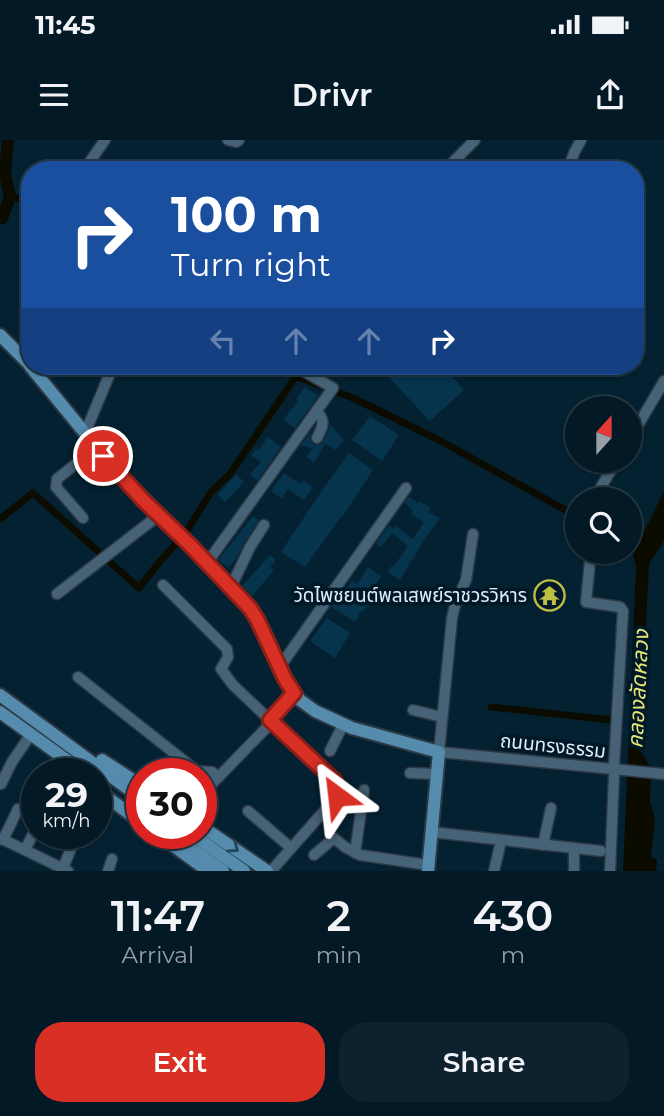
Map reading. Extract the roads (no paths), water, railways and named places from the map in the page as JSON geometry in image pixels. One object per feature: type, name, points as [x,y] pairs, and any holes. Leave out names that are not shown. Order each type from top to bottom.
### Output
[{"type":"main road","points":[[0,335],[21,356]]},
{"type":"main road","points":[[44,375],[116,471],[241,598],[257,619],[279,668],[294,693],[307,706],[360,731],[439,752],[428,868]]},
{"type":"main road","points":[[0,694],[20,702],[126,775]]},
{"type":"main road","points":[[0,694],[126,787]]},
{"type":"main road","points":[[0,712],[64,758]]},
{"type":"main road","points":[[34,737],[59,758]]},
{"type":"main road","points":[[217,837],[269,871]]},
{"type":"main road","points":[[178,849],[208,871]]},
{"type":"main road","points":[[192,849],[223,871]]},
{"type":"main road","points":[[213,849],[244,871]]},
{"type":"street","points":[[90,161],[105,140]]},
{"type":"street","points":[[228,140],[239,140]]},
{"type":"street","points":[[453,161],[475,140]]},
{"type":"street","points":[[571,161],[581,140]]},
{"type":"street","points":[[85,433],[109,375]]},
{"type":"street","points":[[207,563],[331,391],[308,375]]},
{"type":"street","points":[[642,419],[664,381]]},
{"type":"street","points":[[316,411],[323,420],[317,438]]},
{"type":"street","points":[[83,518],[56,487],[57,479],[82,458],[88,460],[105,478],[116,471]]},
{"type":"street","points":[[279,668],[406,488]]},
{"type":"street","points":[[57,594],[159,515]]},
{"type":"street","points":[[230,587],[264,525]]},
{"type":"street","points":[[439,752],[452,618],[466,580],[473,534]]},
{"type":"street","points":[[590,564],[586,602],[620,607],[623,611],[610,871]]},
{"type":"street","points":[[163,585],[227,649],[228,657],[221,667],[233,685],[334,780],[339,788],[333,801],[269,871]]},
{"type":"street","points":[[78,677],[197,771],[212,772],[219,777],[294,693]]},
{"type":"street","points":[[413,710],[442,717]]},
{"type":"street","points":[[330,751],[343,725]]},
{"type":"street","points":[[1,784],[12,762],[34,737]]},
{"type":"street","name":"ถนนทรงธรรม","points":[[439,752],[663,774]]},
{"type":"street","points":[[410,773],[437,774]]},
{"type":"street","points":[[355,853],[363,790]]},
{"type":"street","points":[[542,845],[551,808]]},
{"type":"street","points":[[18,809],[2,839],[66,870],[72,849]]},
{"type":"street","points":[[248,811],[291,848]]},
{"type":"street","points":[[431,832],[601,850]]},
{"type":"street","points":[[314,855],[334,838],[355,853],[428,868]]},
{"type":"street","points":[[494,871],[501,841]]},
{"type":"street","points":[[574,871],[575,848]]},
{"type":"street","points":[[107,871],[112,859]]},
{"type":"water","name":"คลองลัดหลวง","points":[[664,491],[664,541],[649,564],[640,750],[651,768],[650,801],[655,820],[651,856],[657,860],[656,871],[623,871],[635,564],[642,564],[642,536]]},
{"type":"waterway","points":[[0,218],[10,197],[5,173],[8,140]]},
{"type":"waterway","points":[[10,197],[21,199]]},
{"type":"waterway","points":[[293,375],[353,398],[437,439],[565,510]]},
{"type":"waterway","points":[[0,519],[33,493],[139,588],[185,534],[211,492],[230,474],[296,376]]},
{"type":"waterway","points":[[491,707],[611,720]]},
{"type":"place","name":"วัดไพชยนต์พลเสพย์ราชวรวิหาร","points":[[550,595]]}]
